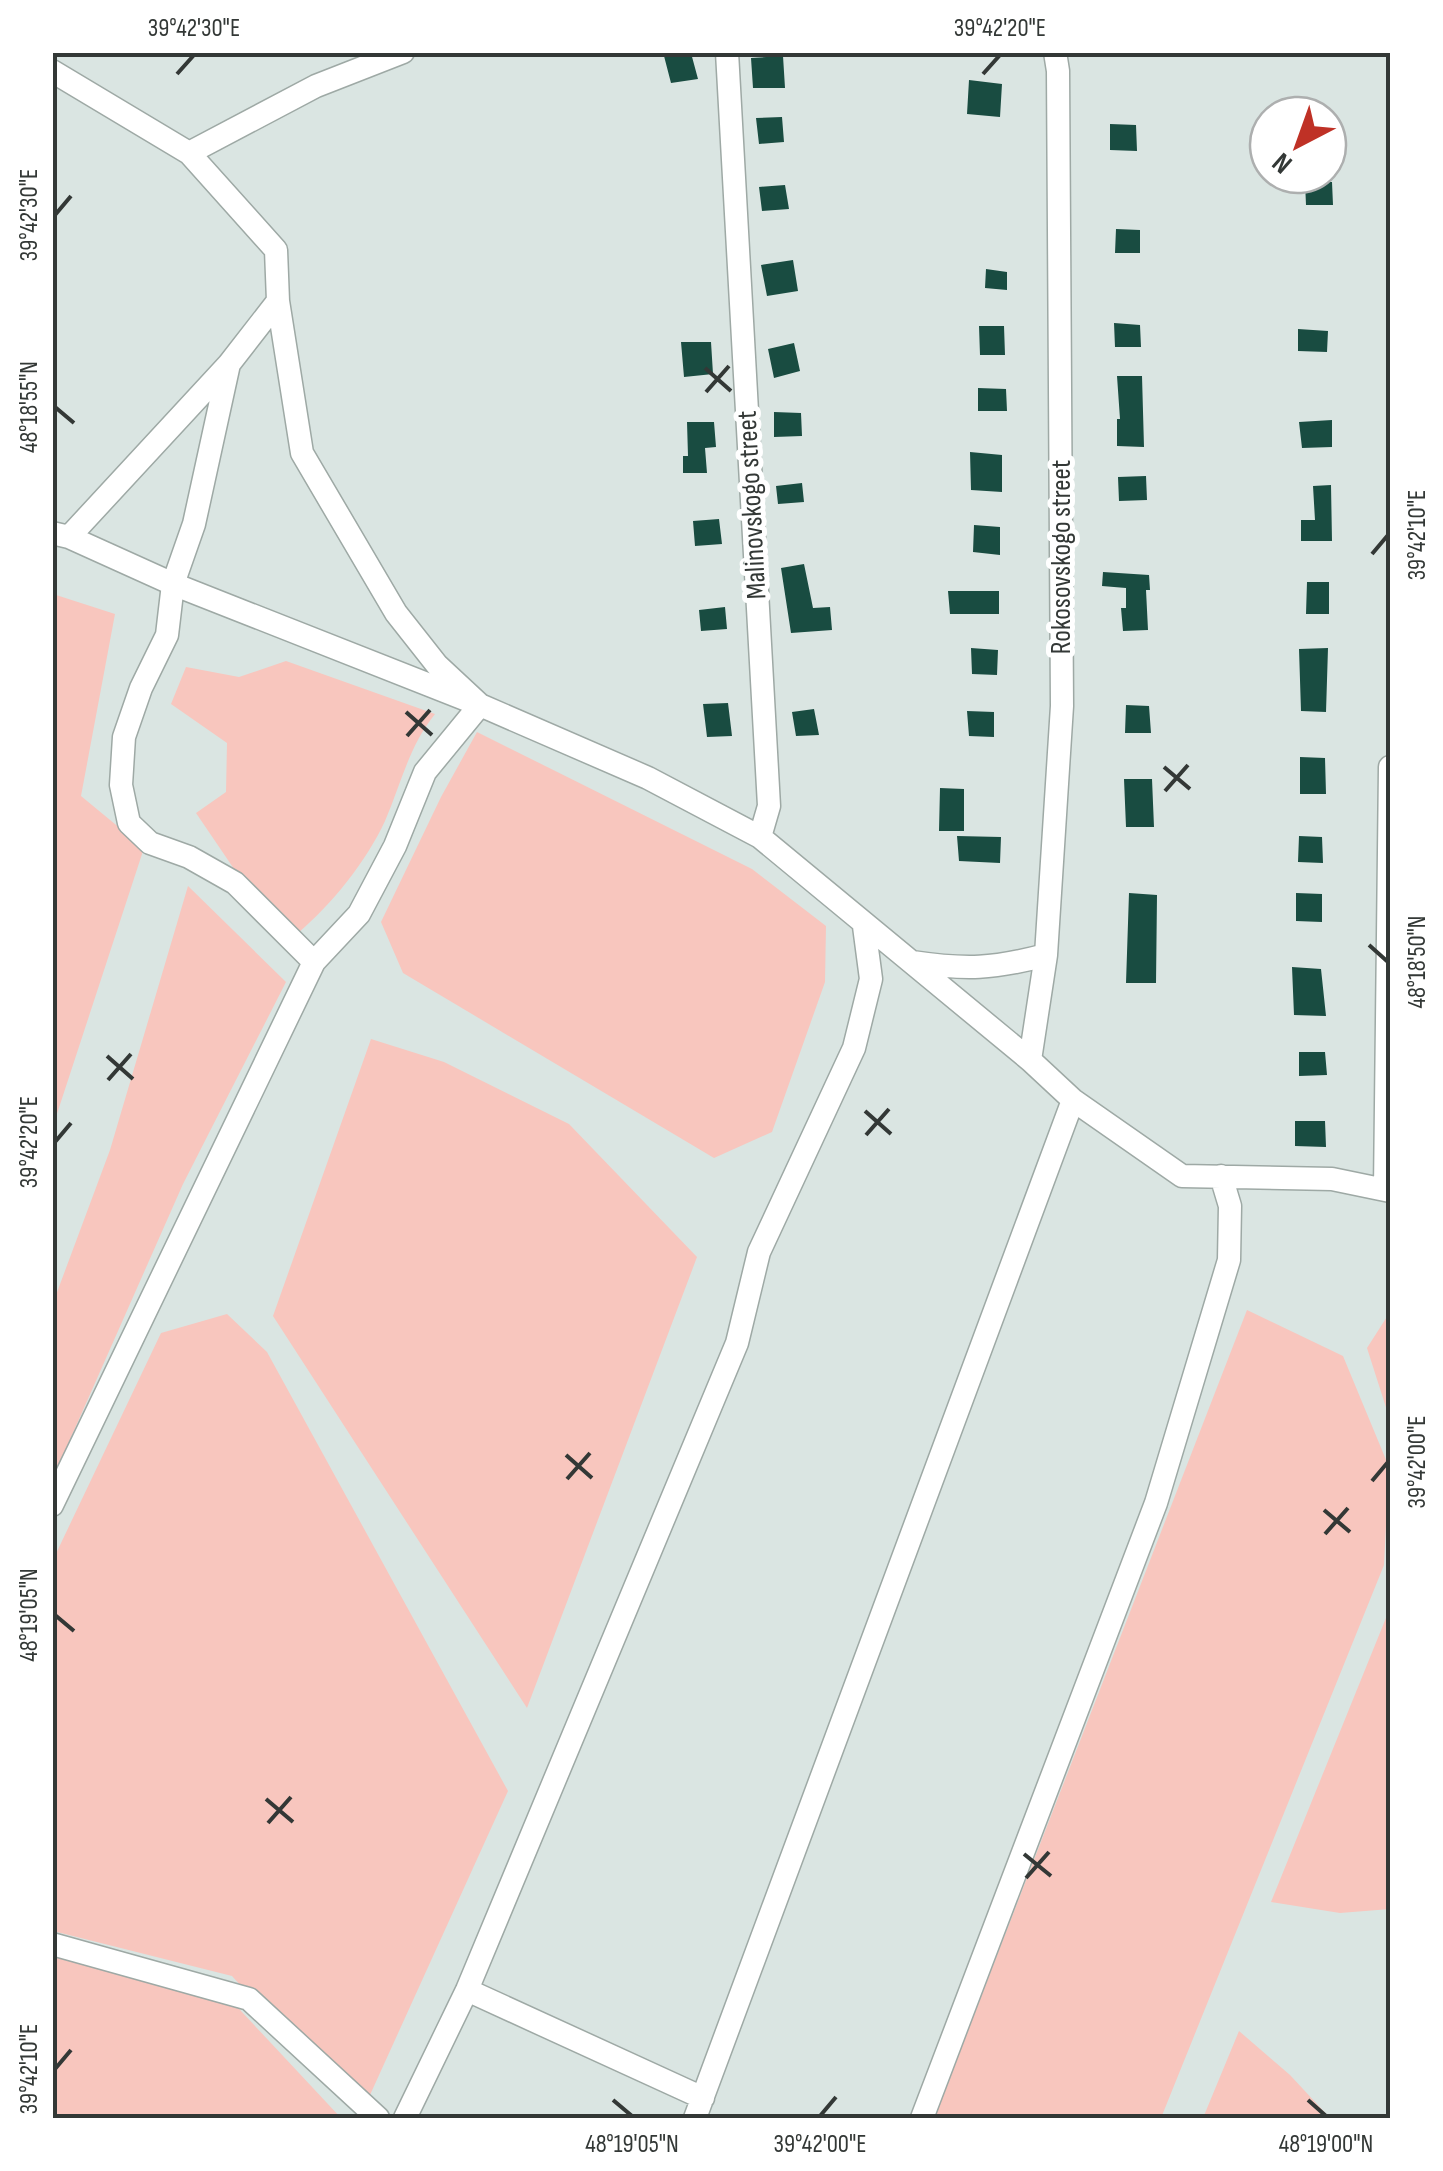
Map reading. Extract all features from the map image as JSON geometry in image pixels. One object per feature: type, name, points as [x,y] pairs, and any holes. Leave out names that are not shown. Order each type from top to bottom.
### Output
[{"type":"street","points":[[190,153],[316,86],[403,52]]},
{"type":"street","name":"Malinovskogo street","points":[[727,52],[768,806],[760,837]]},
{"type":"street","name":"Rokosovskogo street","points":[[1030,1060],[1046,955],[1062,706],[1055,52]]},
{"type":"street","points":[[52,70],[190,153],[276,250],[278,301],[302,453],[396,614],[437,665],[480,705]]},
{"type":"street","points":[[278,301],[229,364],[61,535],[173,584],[480,705],[648,778],[760,837],[1030,1060],[1072,1100],[1182,1176],[1332,1179],[1388,1190],[1390,767]]},
{"type":"street","points":[[229,364],[194,524],[173,584],[168,635],[141,688],[124,737],[121,785],[130,823],[150,843],[189,857],[235,883],[314,962]]},
{"type":"street","points":[[52,1505],[314,962],[359,914],[395,846],[424,772],[480,705]]},
{"type":"street","points":[[405,2118],[467,1990],[737,1343],[759,1252],[854,1048],[872,979],[864,926]]},
{"type":"street","points":[[908,961],[948,967],[999,967],[1046,955]]},
{"type":"street","points":[[467,1990],[699,2108],[1072,1100]]},
{"type":"street","points":[[922,2118],[1156,1503],[1229,1260],[1230,1206],[1221,1176]]},
{"type":"street","points":[[52,1944],[249,1999],[378,2118]]},
{"type":"shaded area","points":[[53,594],[115,614],[81,796],[144,848],[53,1126]]},
{"type":"shaded area","points":[[286,661],[435,714],[412,752],[385,821],[368,852],[335,896],[298,933],[277,932],[196,813],[226,792],[227,743],[171,704],[186,667],[239,677]]},
{"type":"shaded area","points":[[477,732],[752,869],[826,926],[825,982],[772,1132],[714,1158],[403,973],[381,922]]},
{"type":"shaded area","points":[[188,886],[286,982],[183,1184],[53,1478],[53,1303],[110,1150]]},
{"type":"shaded area","points":[[371,1039],[444,1062],[569,1124],[697,1257],[527,1708],[273,1316]]},
{"type":"shaded area","points":[[1247,1310],[1343,1356],[1389,1467],[1384,1565],[1161,2118],[934,2118]]},
{"type":"shaded area","points":[[1390,1312],[1390,1420],[1367,1348]]},
{"type":"shaded area","points":[[227,1314],[267,1352],[508,1791],[360,2117],[232,1976],[53,1931],[52,1562],[161,1333]]},
{"type":"shaded area","points":[[1390,1608],[1390,1909],[1340,1913],[1271,1902]]},
{"type":"shaded area","points":[[53,1954],[227,1996],[341,2118],[53,2118]]},
{"type":"shaded area","points":[[1239,2031],[1290,2075],[1330,2118],[1203,2118]]},
{"type":"building","points":[[691,53],[698,79],[671,83],[664,56]]},
{"type":"building","points":[[783,56],[785,88],[753,88],[751,58]]},
{"type":"building","points":[[969,80],[1002,84],[1000,117],[967,114]]},
{"type":"building","points":[[782,117],[784,142],[759,144],[756,118]]},
{"type":"building","points":[[1110,124],[1136,125],[1137,151],[1110,150]]},
{"type":"building","points":[[785,185],[789,209],[762,211],[759,187]]},
{"type":"building","points":[[1306,195],[1333,195],[1333,205],[1306,205]]},
{"type":"building","points":[[1116,229],[1140,230],[1140,253],[1115,253]]},
{"type":"building","points":[[793,260],[798,291],[767,296],[761,265]]},
{"type":"building","points":[[986,269],[1007,272],[1007,290],[985,288]]},
{"type":"building","points":[[1114,323],[1140,325],[1141,347],[1115,347]]},
{"type":"building","points":[[979,326],[1004,326],[1005,355],[980,355]]},
{"type":"building","points":[[1298,329],[1328,331],[1327,352],[1298,351]]},
{"type":"building","points":[[681,342],[711,342],[713,374],[684,377]]},
{"type":"building","points":[[794,343],[800,371],[774,378],[768,349]]},
{"type":"building","points":[[1117,376],[1142,376],[1144,447],[1117,446]]},
{"type":"building","points":[[978,388],[1006,389],[1007,411],[978,411]]},
{"type":"building","points":[[774,412],[801,413],[802,436],[774,437]]},
{"type":"building","points":[[1332,420],[1332,447],[1302,448],[1299,422]]},
{"type":"building","points":[[687,422],[714,422],[716,447],[705,448],[707,473],[683,473],[683,456],[688,456]]},
{"type":"building","points":[[970,452],[1002,455],[1002,492],[971,490]]},
{"type":"building","points":[[1146,476],[1147,500],[1119,501],[1118,477]]},
{"type":"building","points":[[802,483],[804,502],[778,504],[776,486]]},
{"type":"building","points":[[1331,485],[1332,541],[1301,541],[1301,520],[1315,520],[1313,486]]},
{"type":"building","points":[[719,519],[722,544],[695,546],[693,521]]},
{"type":"building","points":[[974,525],[1000,527],[1000,555],[973,552]]},
{"type":"building","points":[[804,564],[813,608],[830,607],[832,630],[791,633],[781,568]]},
{"type":"building","points":[[1103,572],[1149,575],[1148,630],[1123,631],[1121,608],[1126,608],[1126,588],[1102,586]]},
{"type":"building","points":[[1307,582],[1329,582],[1329,614],[1306,614]]},
{"type":"building","points":[[948,591],[999,591],[999,614],[950,614]]},
{"type":"building","points":[[725,607],[727,629],[701,631],[699,610]]},
{"type":"building","points":[[971,648],[998,650],[997,675],[972,674]]},
{"type":"building","points":[[1328,648],[1326,712],[1301,711],[1299,649]]},
{"type":"building","points":[[728,703],[732,736],[707,737],[703,704]]},
{"type":"building","points":[[1126,705],[1149,706],[1151,733],[1125,733]]},
{"type":"building","points":[[814,709],[819,735],[796,736],[792,712]]},
{"type":"building","points":[[967,711],[994,712],[994,737],[969,736]]},
{"type":"building","points":[[1300,757],[1325,758],[1326,794],[1300,794]]},
{"type":"building","points":[[1124,779],[1152,779],[1154,827],[1126,827]]},
{"type":"building","points":[[940,788],[964,789],[964,831],[939,831]]},
{"type":"building","points":[[957,836],[1001,837],[1000,863],[959,861]]},
{"type":"building","points":[[1299,836],[1322,837],[1323,863],[1298,862]]},
{"type":"building","points":[[1129,893],[1157,895],[1156,983],[1126,983]]},
{"type":"building","points":[[1296,893],[1322,894],[1322,922],[1296,921]]},
{"type":"building","points":[[1292,967],[1321,969],[1326,1016],[1294,1015]]},
{"type":"building","points":[[1299,1052],[1325,1052],[1327,1075],[1299,1076]]},
{"type":"building","points":[[1295,1121],[1325,1121],[1326,1147],[1295,1146]]}]
